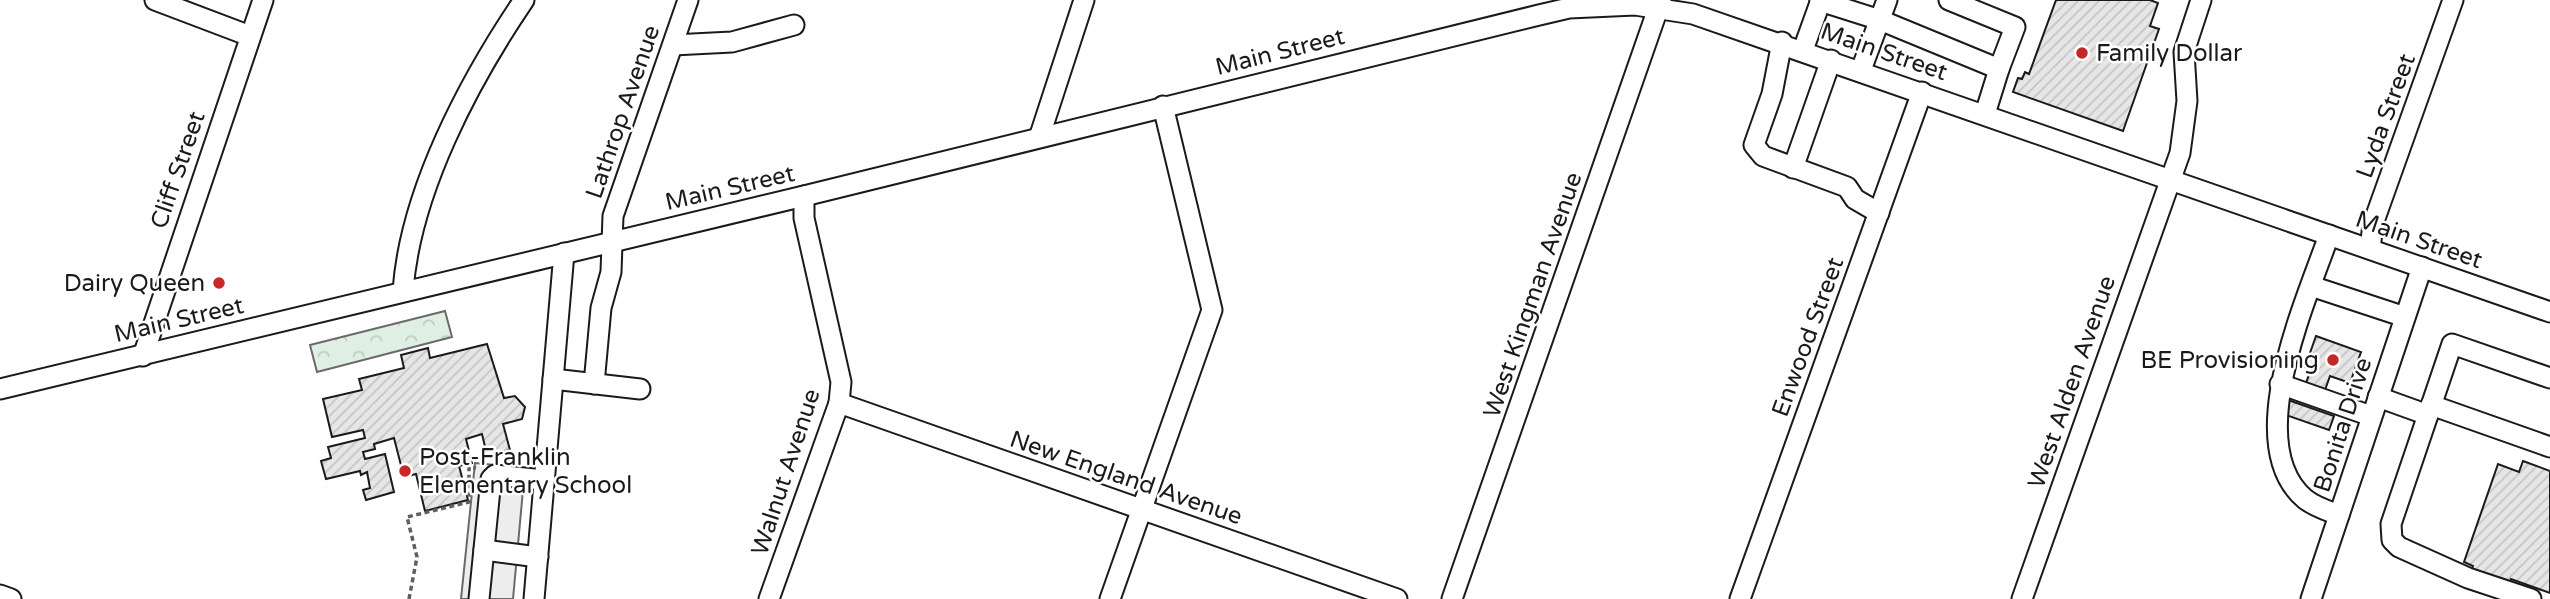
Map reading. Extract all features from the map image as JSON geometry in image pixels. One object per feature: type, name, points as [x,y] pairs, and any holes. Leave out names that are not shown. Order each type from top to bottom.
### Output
[{"type":"street","points":[[155,0],[250,36]]},
{"type":"street","name":"Cliff Street","points":[[143,356],[263,0]]},
{"type":"street","points":[[403,291],[405,265],[432,172],[457,118],[524,0]]},
{"type":"street","name":"Lathrop Avenue","points":[[594,384],[601,308],[611,272],[613,216],[688,0]]},
{"type":"street","points":[[1040,135],[1084,0]]},
{"type":"street","points":[[1802,50],[1820,0],[1880,20],[1999,69]]},
{"type":"street","points":[[1861,70],[1887,0]]},
{"type":"street","points":[[1948,0],[2015,27],[1985,114]]},
{"type":"street","name":"West Alden Avenue","points":[[2022,599],[2168,180],[2180,153],[2187,101],[2185,52],[2201,0]]},
{"type":"street","name":"Lyda Street","points":[[2370,249],[2373,224],[2453,0]]},
{"type":"street","name":"Main Street","points":[[0,389],[119,358],[143,356],[804,196],[1040,135],[1569,8],[1659,4],[1782,42],[2168,180],[2550,312]]},
{"type":"street","name":"West Kingman Avenue","points":[[1452,599],[1659,4]]},
{"type":"street","points":[[673,45],[732,42],[794,25]]},
{"type":"street","points":[[1782,42],[1772,94],[1754,145],[1763,156],[1847,187],[1855,199],[1879,213]]},
{"type":"street","points":[[1793,168],[1831,60]]},
{"type":"street","name":"Enwood Street","points":[[1740,599],[1922,92]]},
{"type":"street","points":[[1110,599],[1213,310],[1163,106]]},
{"type":"street","name":"Walnut Avenue","points":[[769,599],[839,403],[841,382],[804,218],[804,196]]},
{"type":"street","points":[[2329,234],[2280,384],[2279,441],[2284,466],[2304,498],[2339,516]]},
{"type":"street","points":[[534,599],[564,253]]},
{"type":"street","name":"Bonita Drive","points":[[2311,599],[2423,267]]},
{"type":"street","points":[[2311,285],[2405,317]]},
{"type":"street","points":[[2531,599],[2468,578],[2399,547],[2392,540],[2391,524],[2452,344],[2550,378]]},
{"type":"street","points":[[553,379],[640,389]]},
{"type":"street","points":[[2280,384],[2375,407],[2429,410],[2550,447]]},
{"type":"street","name":"New England Avenue","points":[[839,403],[1397,599]]},
{"type":"street","points":[[480,599],[492,476],[544,480]]},
{"type":"street","points":[[484,550],[538,557]]},
{"type":"street","points":[[0,595],[10,599]]},
{"type":"path","points":[[409,599],[417,557],[407,517],[469,502],[469,467],[481,468]]},
{"type":"green space","points":[[445,311],[452,337],[317,372],[310,345]]},
{"type":"shaded area","points":[[475,463],[525,468],[513,599],[461,599]]},
{"type":"building","points":[[2056,0],[2150,0],[2158,3],[2150,26],[2159,29],[2123,131],[2013,92],[2018,78],[2022,79],[2025,72],[2029,74]]},
{"type":"building","name":"BE Provisioning","points":[[2316,336],[2361,352],[2350,383],[2330,376],[2325,390],[2306,383],[2311,369],[2305,367]]},
{"type":"building","points":[[487,344],[504,398],[515,396],[525,407],[522,419],[503,424],[510,450],[487,455],[482,434],[466,439],[472,463],[459,466],[468,500],[425,511],[416,474],[404,477],[394,438],[374,444],[375,449],[363,452],[365,459],[385,454],[394,492],[366,500],[363,490],[370,488],[367,472],[361,475],[360,471],[326,479],[321,461],[331,458],[328,447],[365,438],[363,430],[332,437],[323,399],[362,390],[359,379],[404,368],[401,355],[428,348],[430,358]]},
{"type":"building","points":[[2288,400],[2334,416],[2329,430],[2283,414]]},
{"type":"building","points":[[2523,461],[2550,471],[2550,593],[2511,579],[2508,587],[2470,574],[2473,566],[2464,562],[2498,464],[2519,472]]},
{"type":"place","name":"Family Dollar","points":[[2082,53]]},
{"type":"place","name":"Dairy Queen","points":[[219,283]]},
{"type":"place","name":"BE Provisioning","points":[[2333,360]]},
{"type":"place","name":"Post-Franklin Elementary School","points":[[405,471]]}]
